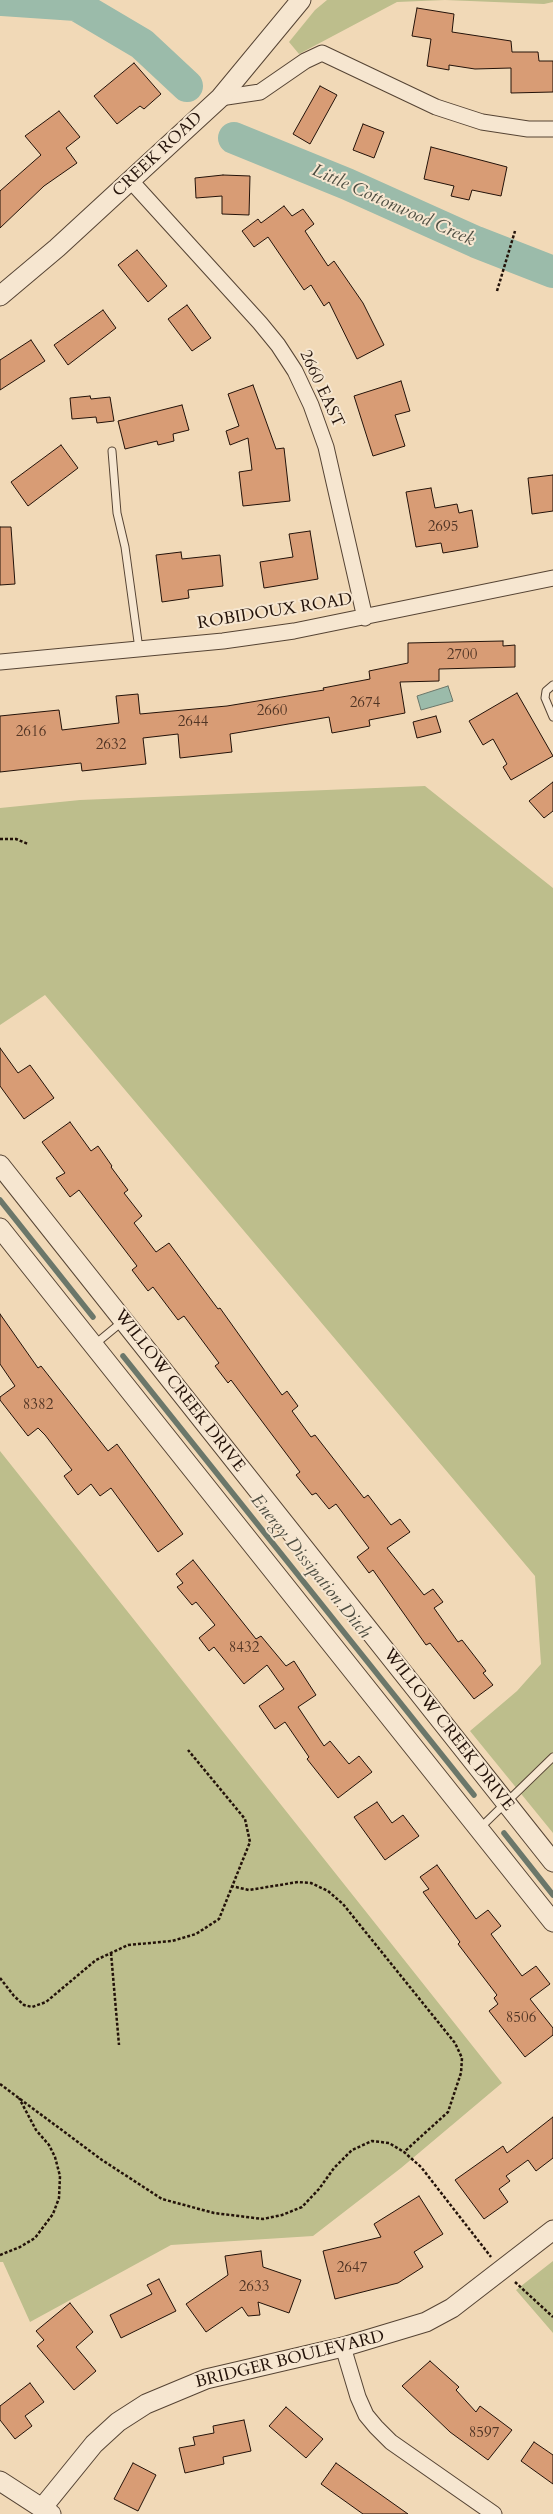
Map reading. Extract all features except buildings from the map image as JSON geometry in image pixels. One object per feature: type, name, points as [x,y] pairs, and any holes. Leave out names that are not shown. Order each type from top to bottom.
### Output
[{"type":"street","name":"CREEK ROAD","points":[[0,296],[52,253],[132,181],[220,98],[301,0]]},
{"type":"street","points":[[220,98],[260,92],[305,61],[322,53],[436,107],[482,122],[528,129],[553,129]]},
{"type":"street","name":"2660 EAST","points":[[132,181],[260,323],[278,345],[295,371],[311,406],[326,448],[365,618]]},
{"type":"street","name":"ROBIDOUX ROAD","points":[[0,662],[223,641],[365,618],[552,582]]},
{"type":"street","name":"WILLOW CREEK DRIVE","points":[[0,1165],[553,1862]]},
{"type":"street","points":[[0,1228],[553,1922]]},
{"type":"street","name":"BRIDGER BOULEVARD","points":[[46,2511],[94,2444],[118,2422],[146,2404],[206,2379],[343,2347],[426,2322],[452,2308],[553,2230]]},
{"type":"street","points":[[343,2347],[358,2397],[366,2415],[376,2427],[391,2442],[494,2514]]},
{"type":"street","points":[[0,2481],[46,2511]]},
{"type":"lane","points":[[112,451],[117,513],[125,547],[139,649]]},
{"type":"lane","points":[[553,685],[546,691],[545,698],[553,717]]},
{"type":"lane","points":[[94,1345],[123,1321]]},
{"type":"lane","points":[[479,1828],[507,1804],[553,1757]]},
{"type":"path","points":[[497,291],[515,231]]},
{"type":"path","points":[[0,839],[16,839],[28,844]]},
{"type":"path","points":[[0,1978],[14,1996],[24,2005],[32,2007],[46,2002],[96,1960],[128,1945],[172,1940],[196,1934],[219,1919],[250,1842],[245,1819],[188,1750]]},
{"type":"path","points":[[232,1886],[249,1890],[298,1882],[311,1883],[328,1890],[343,1904],[455,2043],[462,2058],[462,2074],[448,2112],[404,2152]]},
{"type":"path","points":[[111,1953],[119,2045]]},
{"type":"path","points":[[0,2084],[102,2160],[162,2199],[214,2213],[263,2219],[282,2215],[302,2207],[320,2189],[334,2168],[352,2150],[372,2141],[389,2143],[404,2152],[421,2167],[503,2270],[553,2318]]},
{"type":"path","points":[[0,2255],[20,2247],[35,2238],[53,2214],[59,2198],[60,2176],[55,2157],[49,2145],[36,2130],[18,2097]]},
{"type":"green space","points":[[327,0],[445,0],[397,2],[299,54],[289,42],[315,10]]},
{"type":"green space","points":[[445,0],[553,0],[553,2],[544,4]]},
{"type":"green space","points":[[425,786],[553,888],[553,1833],[470,1731],[517,1691],[541,1664],[535,1576],[45,995],[0,1025],[0,808],[80,800]]},
{"type":"green space","points":[[0,1451],[502,2083],[401,2168],[313,2236],[171,2245],[30,2322],[3,2262],[0,2262]]},
{"type":"green space","points":[[553,2261],[553,2333],[516,2290]]},
{"type":"shaded area","points":[[448,686],[453,701],[421,710],[417,696]]},
{"type":"waterway","name":"Little Cottonwood Creek","points":[[2,0],[76,5],[142,44],[187,86]]},
{"type":"waterway","name":"Little Cottonwood Creek","points":[[234,138],[347,184],[476,242],[553,272]]},
{"type":"waterway","name":"Energy Dissipation Ditch","points":[[0,1200],[93,1317]]},
{"type":"waterway","name":"Energy Dissipation Ditch","points":[[123,1356],[474,1795]]},
{"type":"waterway","name":"Energy Dissipation Ditch","points":[[504,1833],[553,1895]]}]
